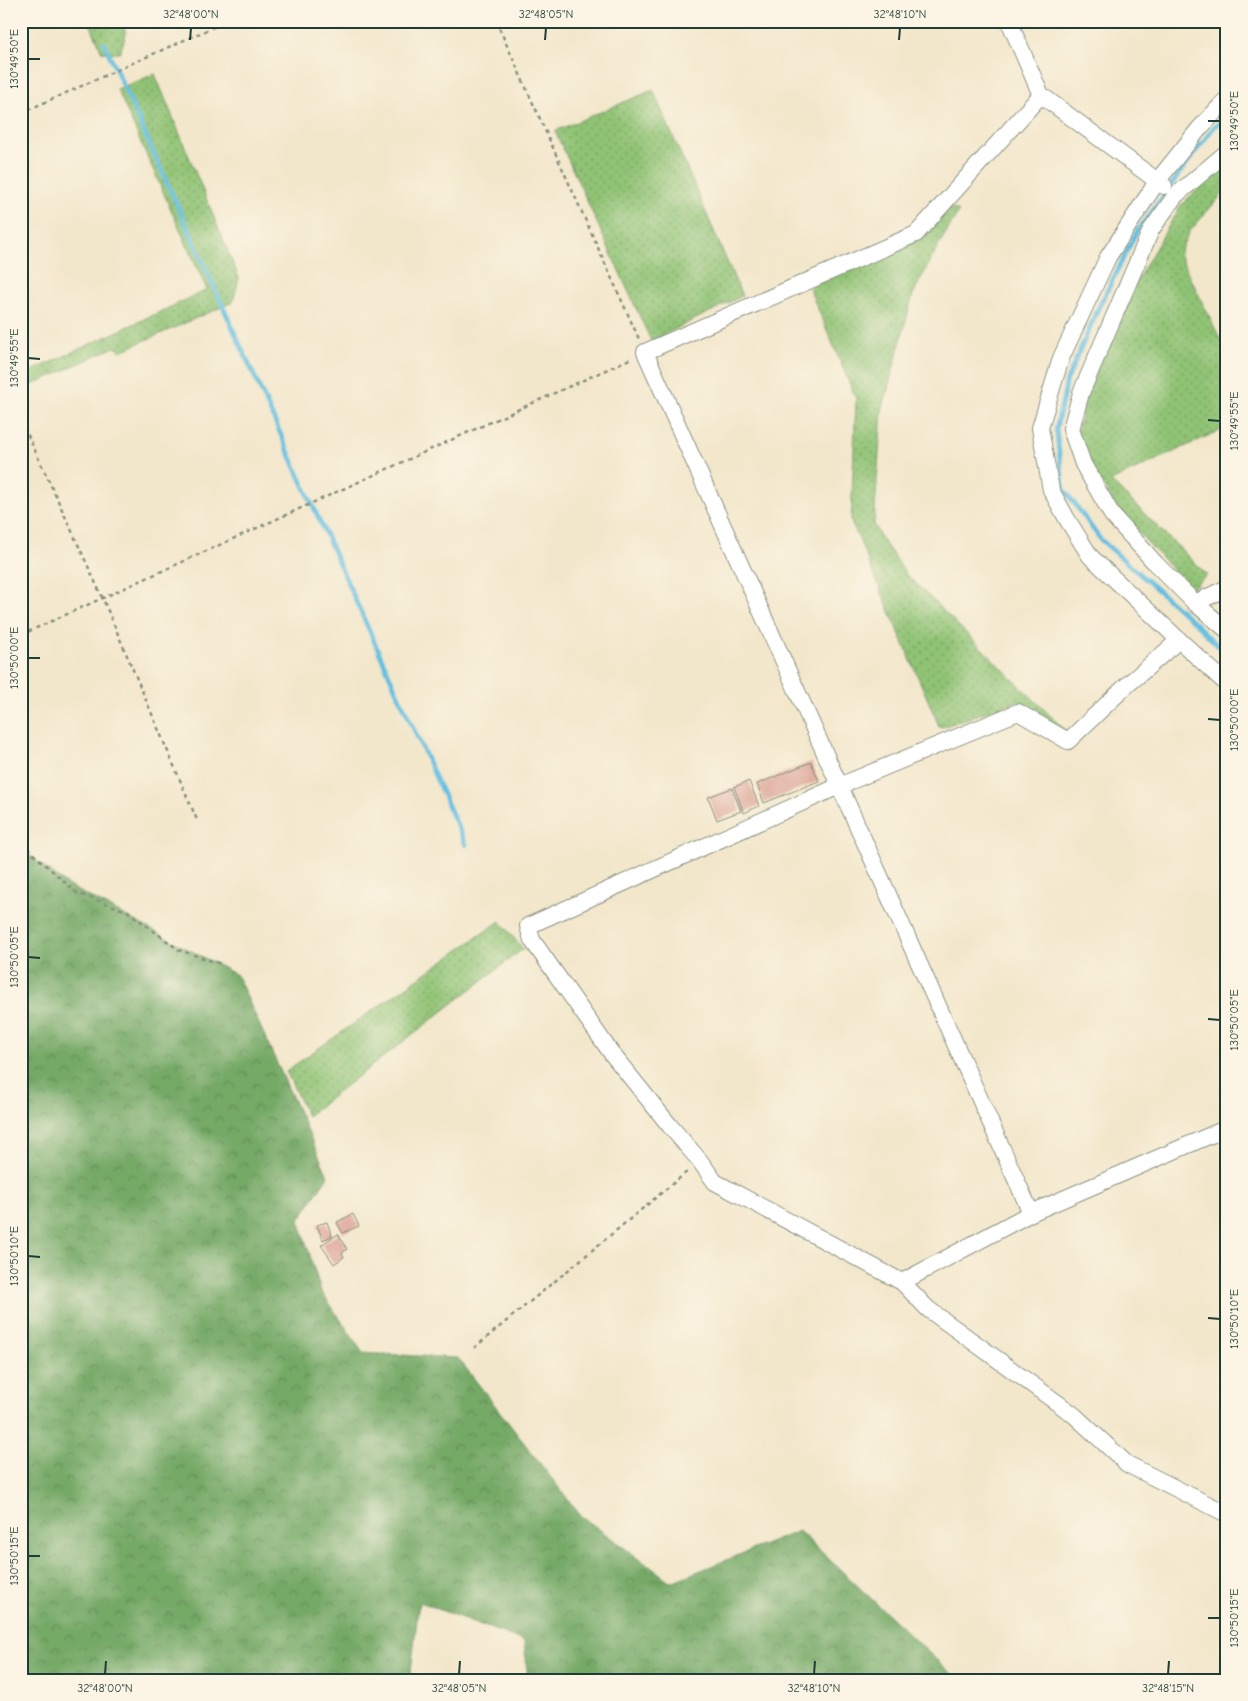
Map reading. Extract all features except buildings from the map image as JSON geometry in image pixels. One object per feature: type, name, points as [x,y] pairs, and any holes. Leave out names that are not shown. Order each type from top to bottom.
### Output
[{"type":"street","points":[[1009,21],[1041,95],[1158,180],[1175,196]]},
{"type":"street","points":[[1030,1213],[645,352],[916,234],[1041,95]]},
{"type":"street","points":[[1227,99],[1199,129],[1158,180],[1108,257],[1060,358],[1040,428],[1051,490],[1090,556],[1227,684]]},
{"type":"street","points":[[1227,152],[1175,196],[1152,230],[1081,393],[1071,429],[1083,464],[1112,515],[1156,564],[1227,630]]},
{"type":"street","points":[[1195,602],[1227,588]]},
{"type":"street","points":[[1179,640],[1126,686],[1068,741],[1018,712],[839,786],[528,926],[532,940],[612,1054],[700,1160],[715,1182],[902,1282],[928,1309],[1074,1415],[1127,1464],[1227,1514]]},
{"type":"street","points":[[902,1282],[1030,1213],[1227,1128]]},
{"type":"path","points":[[21,113],[227,21]]},
{"type":"path","points":[[21,635],[645,352],[496,21]]},
{"type":"path","points":[[21,420],[103,598],[196,820]]},
{"type":"path","points":[[21,843],[77,893],[128,911],[179,950],[221,964]]},
{"type":"path","points":[[474,1348],[700,1160]]},
{"type":"green space","points":[[89,21],[122,21],[126,34],[120,53],[102,52]]},
{"type":"green space","points":[[155,74],[239,278],[233,302],[121,351],[115,347],[21,390],[21,376],[207,290],[117,89]]},
{"type":"green space","points":[[653,90],[742,296],[651,341],[555,131]]},
{"type":"green space","points":[[1227,162],[1227,189],[1189,232],[1179,254],[1227,353],[1227,427],[1111,481],[1207,575],[1191,589],[1120,513],[1092,467],[1077,433],[1085,399],[1128,295],[1181,205]]},
{"type":"green space","points":[[949,207],[959,211],[913,294],[882,411],[874,524],[881,538],[906,574],[1066,731],[1059,731],[1019,701],[942,727],[939,726],[851,521],[856,399],[809,288]]},
{"type":"green space","points":[[21,849],[67,885],[237,975],[328,1176],[299,1220],[321,1291],[363,1353],[458,1358],[581,1516],[671,1582],[799,1531],[958,1680],[528,1680],[524,1641],[419,1602],[410,1680],[21,1680]]},
{"type":"green space","points":[[500,921],[523,949],[307,1116],[286,1071]]},
{"type":"waterway","points":[[104,43],[466,845]]},
{"type":"waterway","points":[[1227,116],[1214,127],[1137,231],[1098,309],[1067,380],[1056,429],[1064,489],[1100,539],[1197,625],[1227,655]]}]
